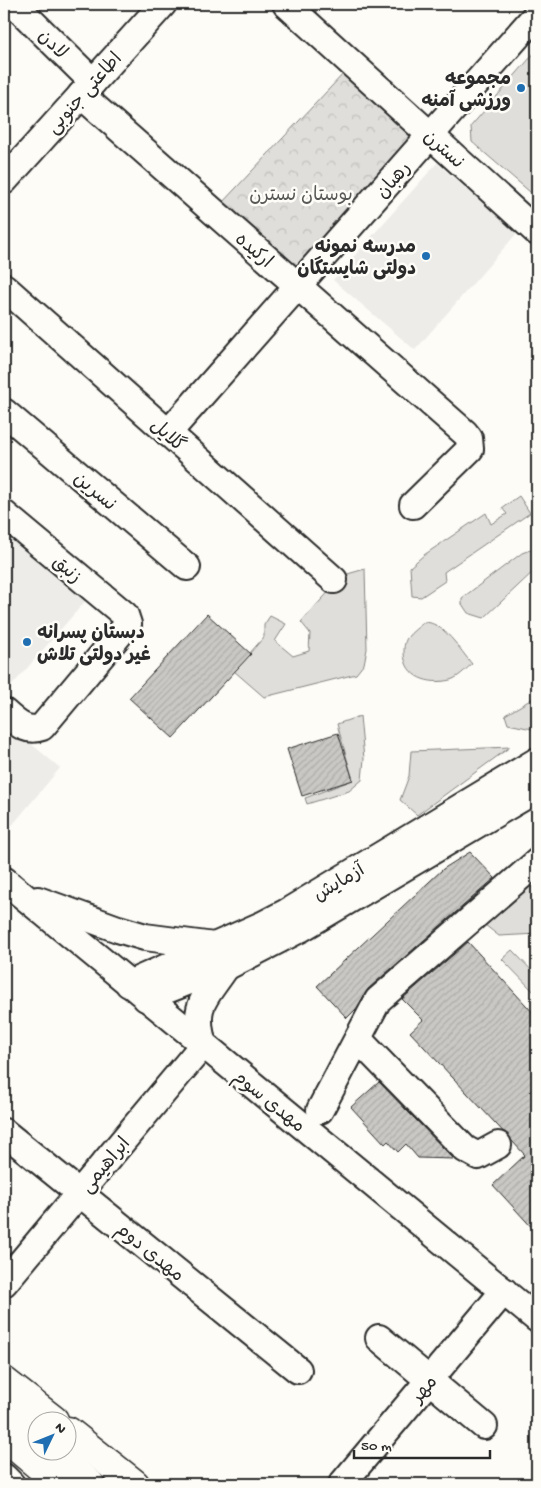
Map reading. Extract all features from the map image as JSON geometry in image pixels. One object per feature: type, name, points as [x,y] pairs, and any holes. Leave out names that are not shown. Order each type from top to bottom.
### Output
[{"type":"highway","points":[[4,1381],[41,1410]]},
{"type":"highway","points":[[4,1413],[28,1432]]},
{"type":"highway","points":[[4,1437],[60,1484]]},
{"type":"highway","points":[[78,1439],[135,1484]]},
{"type":"highway","points":[[62,1460],[90,1484]]},
{"type":"street","name":"لادن","points":[[14,4],[87,88]]},
{"type":"street","name":"اطاعتی جنوبی","points":[[4,181],[163,4]]},
{"type":"street","name":"نسترن","points":[[286,4],[537,232]]},
{"type":"street","name":"رهبان","points":[[168,433],[537,14]]},
{"type":"street","name":"ارکیده","points":[[87,88],[298,286],[465,433],[470,444],[466,454],[413,505]]},
{"type":"street","name":"گلایل","points":[[4,288],[334,580]]},
{"type":"street","name":"نسرین","points":[[4,412],[187,567]]},
{"type":"street","name":"زنبق","points":[[4,514],[124,615],[128,624],[42,727],[32,730],[22,727],[4,712]]},
{"type":"street","name":"آزمایش","points":[[221,957],[287,912],[537,761]]},
{"type":"street","name":"آزمایش","points":[[138,991],[334,910],[537,789]]},
{"type":"street","points":[[320,1110],[378,1000],[537,862]]},
{"type":"street","points":[[11,886],[118,930],[221,957],[197,1016],[203,1045]]},
{"type":"street","name":"مهدی سوم","points":[[11,886],[537,1319]]},
{"type":"street","points":[[358,1039],[465,1150],[478,1156],[498,1145]]},
{"type":"street","name":"ابراهیمی","points":[[4,1283],[203,1045]]},
{"type":"street","name":"مهدی دوم","points":[[4,1132],[298,1370]]},
{"type":"street","name":"مهر","points":[[342,1484],[504,1291]]},
{"type":"street","points":[[379,1338],[484,1426]]},
{"type":"street","points":[[4,1477],[11,1484]]},
{"type":"shaded area","name":"مدرسه نمونه دولتی شایستگان","points":[[437,163],[517,233],[415,350],[333,280]]},
{"type":"shaded area","name":"دبستان پسرانه غیر دولتی تلاش","points":[[4,529],[88,598],[8,690],[4,687]]},
{"type":"shaded area","points":[[4,721],[60,768],[4,835]]},
{"type":"green space","name":"مجموعه ورزشی آمنه","points":[[537,50],[537,198],[472,142],[471,126]]},
{"type":"green space","name":"بوستان نسترن","points":[[345,72],[420,137],[299,273],[221,204]]},
{"type":"green space","points":[[519,496],[530,513],[444,572],[445,581],[421,597],[412,596],[410,567],[424,555],[486,513],[491,524],[507,514],[502,508]]},
{"type":"green space","points":[[530,550],[537,553],[537,568],[484,618],[468,613],[462,604],[462,598],[522,553]]},
{"type":"green space","points":[[365,569],[367,649],[364,664],[356,674],[264,697],[234,671],[264,637],[264,625],[270,616],[286,624],[275,641],[293,656],[309,651],[310,633],[301,622],[344,575]]},
{"type":"green space","points":[[424,622],[431,623],[445,632],[472,664],[450,680],[426,680],[413,674],[405,662],[405,642]]},
{"type":"green space","points":[[537,696],[537,730],[508,724],[505,715]]},
{"type":"green space","points":[[360,716],[364,759],[362,780],[349,791],[307,804],[305,798],[353,780],[337,724]]},
{"type":"green space","points":[[510,747],[417,815],[400,800],[409,776],[411,751]]},
{"type":"green space","points":[[537,878],[537,934],[499,936],[485,925]]},
{"type":"green space","points":[[512,950],[537,976],[537,995],[502,959]]},
{"type":"building","points":[[207,614],[251,654],[173,738],[129,698]]},
{"type":"building","points":[[338,733],[353,780],[302,796],[287,749]]},
{"type":"building","points":[[470,852],[495,878],[368,989],[356,1009],[347,1018],[317,986],[443,869]]},
{"type":"building","points":[[468,942],[537,1017],[537,1233],[493,1185],[525,1155],[410,1032],[423,1020],[402,999]]},
{"type":"building","points":[[379,1082],[454,1159],[418,1158],[406,1144],[398,1152],[388,1141],[385,1144],[351,1107]]},
{"type":"place","name":"مجموعه ورزشی آمنه","points":[[521,88]]},
{"type":"place","name":"مدرسه نمونه دولتی شایستگان","points":[[426,256]]},
{"type":"place","name":"دبستان پسرانه غیر دولتی تلاش","points":[[27,642]]}]
